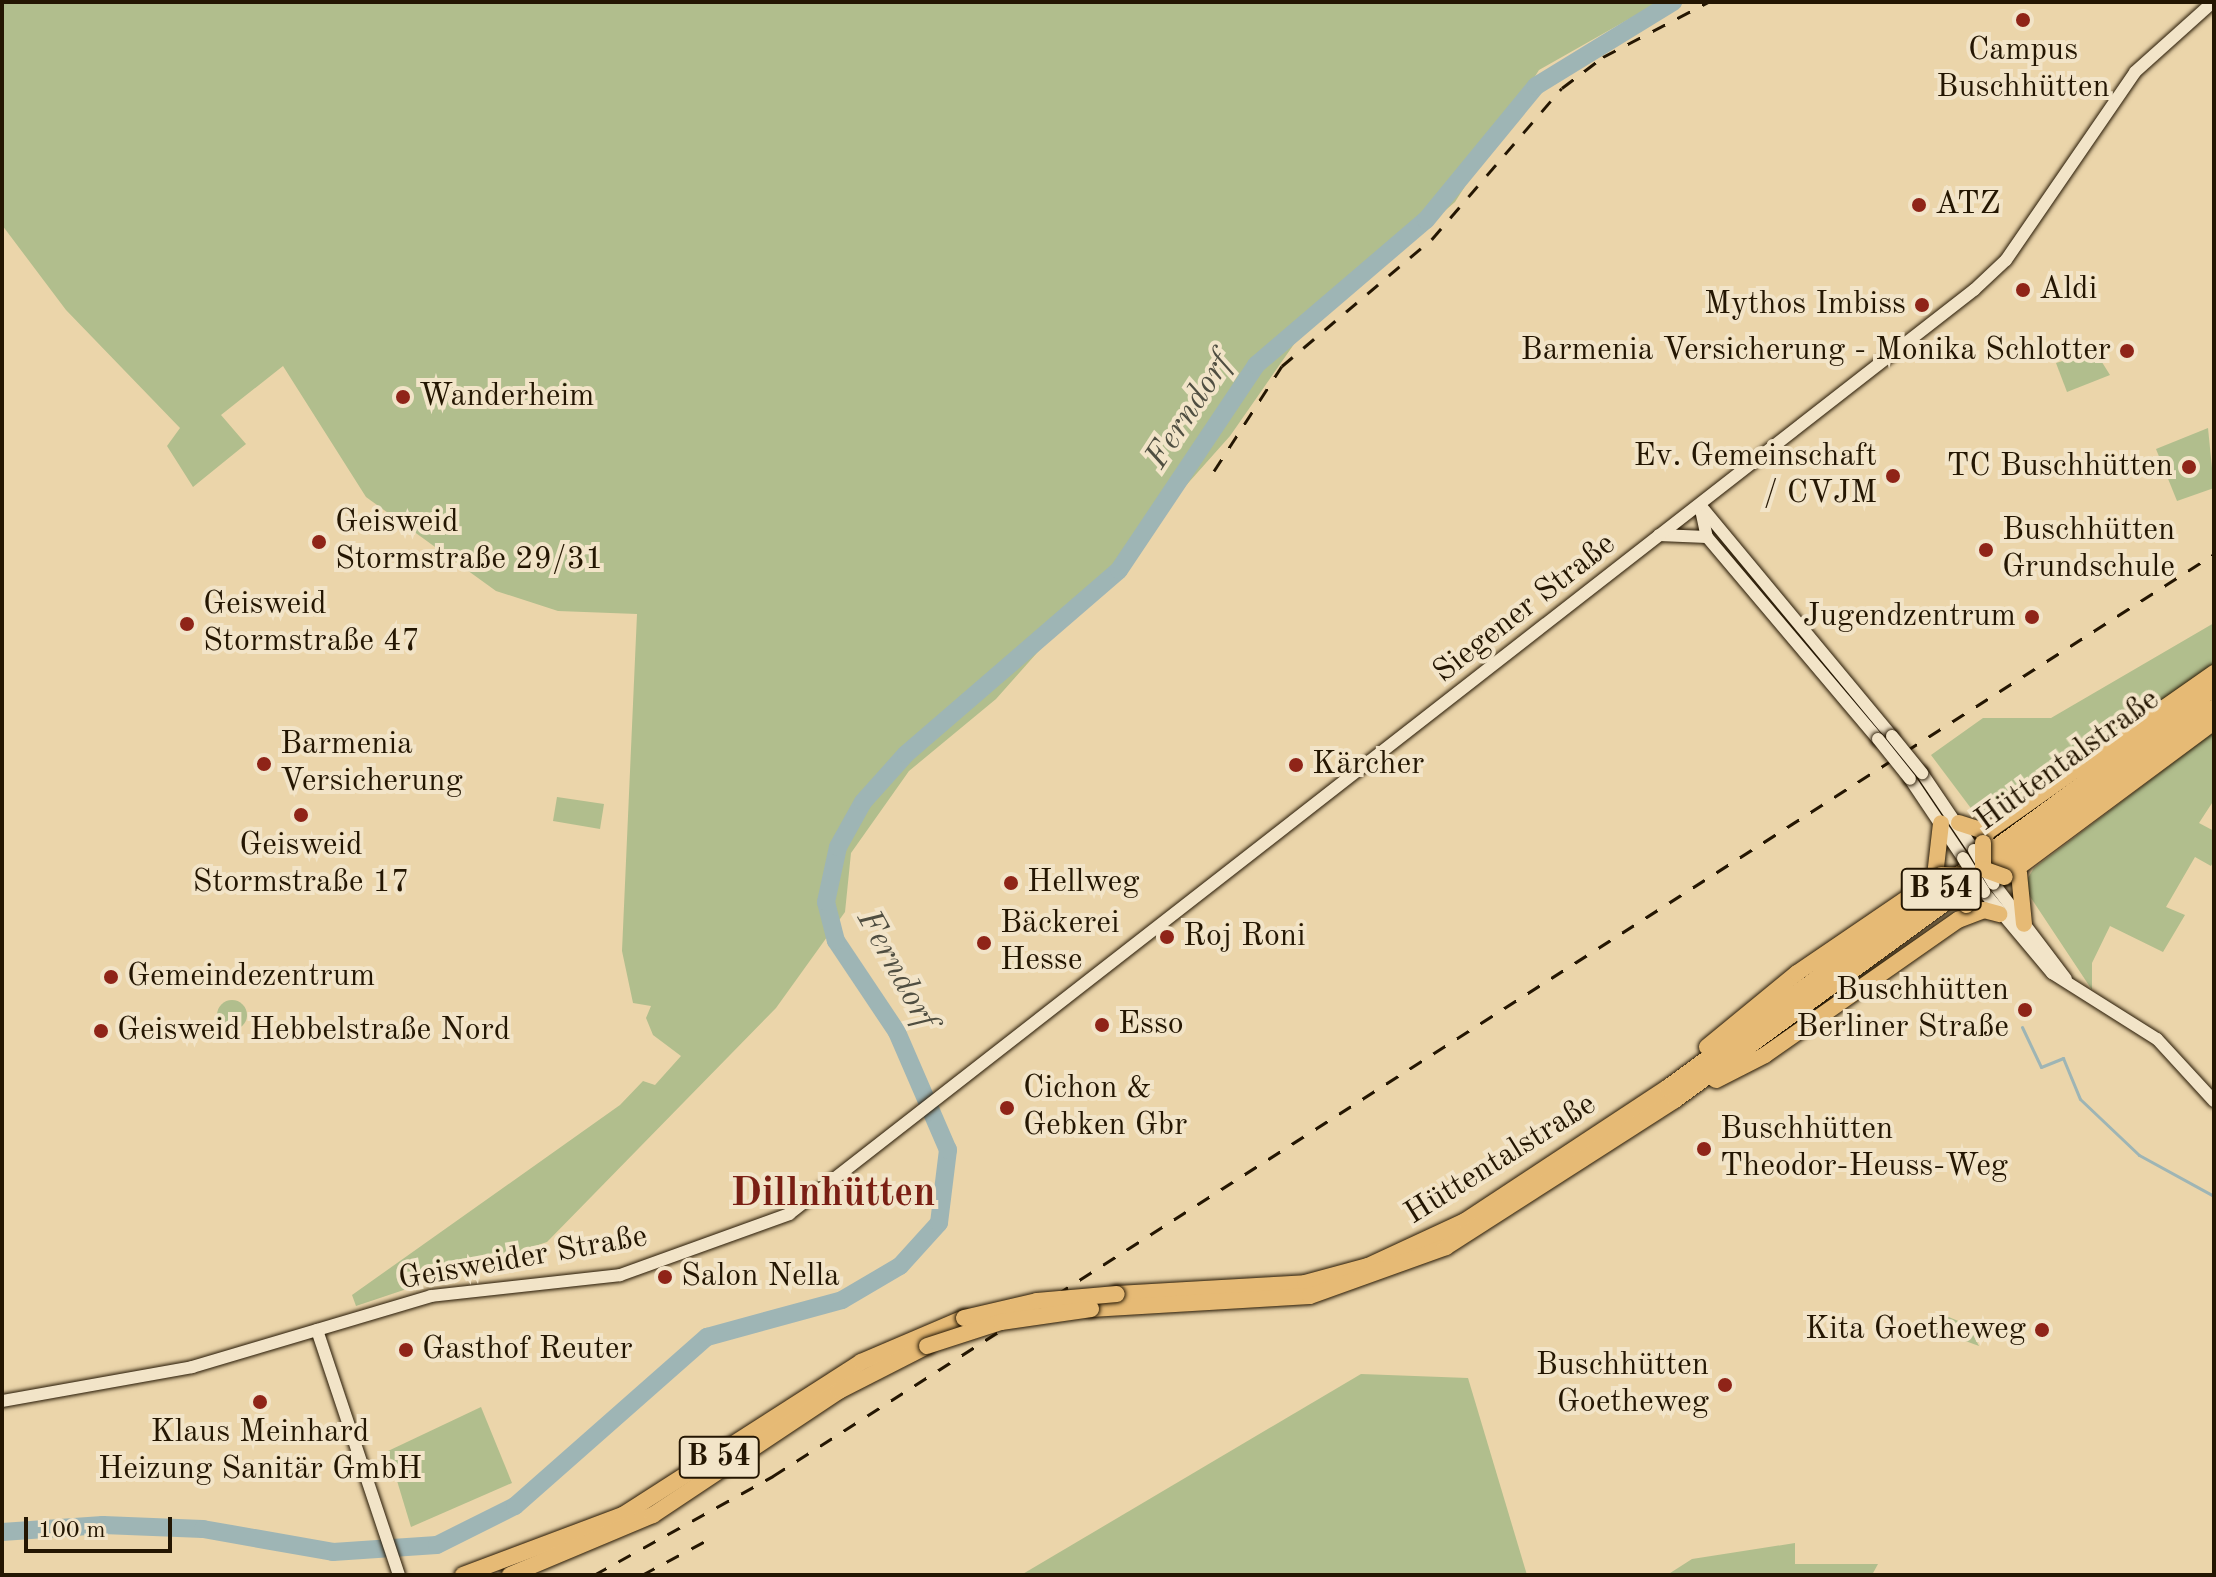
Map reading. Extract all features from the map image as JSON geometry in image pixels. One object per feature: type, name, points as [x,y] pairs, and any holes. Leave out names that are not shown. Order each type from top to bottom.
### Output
[{"type":"highway","points":[[1671,1094],[1765,1055],[1962,912],[1983,868],[2214,673]]},
{"type":"highway","name":"Hüttentalstraße","points":[[463,1575],[623,1515],[851,1368],[964,1318],[1037,1301],[1117,1294],[1273,1288],[1368,1266],[1478,1213],[1671,1094],[2214,688]]},
{"type":"highway","name":"Hüttentalstraße","points":[[510,1575],[653,1515],[839,1391],[927,1346],[1001,1322],[1091,1309],[1275,1302],[1373,1279],[1471,1233],[2214,707]]},
{"type":"highway","points":[[1671,1094],[1749,1011],[1938,875],[1983,868],[2214,722]]},
{"type":"highway","points":[[1938,875],[1941,823]]},
{"type":"highway","points":[[1959,823],[1983,868],[2024,924]]},
{"type":"highway","points":[[1962,912],[1984,910],[1999,914]]},
{"type":"main road","name":"Siegener Straße","points":[[924,1111],[1529,644],[1658,536],[2006,260],[2135,72],[2213,2]]},
{"type":"main road","points":[[1700,505],[1707,537],[1878,739],[1941,823],[1983,868],[2075,992]]},
{"type":"main road","points":[[1700,505],[1892,736],[1959,823]]},
{"type":"main road","points":[[1658,536],[1707,537]]},
{"type":"main road","points":[[1983,868],[1999,914],[2075,992],[2157,1039],[2214,1101]]},
{"type":"main road","name":"Geisweider Straße","points":[[2,1401],[192,1367],[431,1296],[614,1276],[718,1245],[789,1214],[924,1111]]},
{"type":"main road","points":[[317,1330],[399,1575]]},
{"type":"green space","points":[[2,2],[1659,2],[1539,70],[1455,202],[1299,337],[1230,436],[996,699],[909,771],[851,853],[845,912],[776,1008],[547,1242],[356,1306],[352,1295],[620,1105],[643,1081],[655,1085],[681,1056],[653,1035],[646,1018],[651,1006],[633,1003],[622,951],[637,614],[558,611],[496,591],[366,497],[283,366],[221,415],[246,444],[193,487],[167,446],[180,428],[66,310],[2,225]]},
{"type":"green space","points":[[2095,351],[2110,375],[2067,392],[2056,363]]},
{"type":"green space","name":"TC Buschhütten","points":[[2208,428],[2214,488],[2177,501],[2156,449]]},
{"type":"green space","points":[[2214,623],[2214,667],[1988,816],[1973,811],[1931,755],[1983,718],[2051,718]]},
{"type":"green space","points":[[2214,732],[2214,800],[2199,823],[2214,831],[2214,860],[2211,866],[2195,857],[2166,907],[2185,915],[2163,952],[2110,926],[2092,963],[2092,990],[2023,886],[2034,868]]},
{"type":"green space","points":[[557,797],[604,804],[600,829],[553,821]]},
{"type":"green space","points":[[232,1000],[238,1001],[246,1009],[246,1021],[238,1029],[232,1030],[226,1029],[218,1021],[217,1015],[218,1009],[226,1001]]},
{"type":"green space","points":[[1939,1313],[1968,1325],[1979,1346],[1933,1329]]},
{"type":"green space","points":[[1361,1374],[1468,1378],[1527,1575],[1021,1575]]},
{"type":"green space","points":[[481,1407],[512,1483],[411,1527],[388,1451]]},
{"type":"green space","points":[[1795,1543],[1795,1564],[1878,1564],[1872,1575],[1667,1575],[1692,1559]]},
{"type":"waterway","name":"Ferndorf","points":[[2,1532],[103,1525],[203,1529],[333,1552],[437,1545],[515,1506],[707,1337],[842,1300],[900,1266],[939,1223],[948,1150],[897,1032],[836,941],[826,902],[838,847],[863,802],[906,754],[1119,570],[1256,365],[1426,220],[1536,86],[1673,2]]},
{"type":"waterway","points":[[2022,1027],[2041,1067],[2063,1058],[2080,1099],[2139,1155],[2214,1196]]},
{"type":"railway","points":[[1214,471],[1282,366],[1432,239],[1562,88],[1603,57],[1708,2]]},
{"type":"railway","points":[[594,1575],[773,1476],[2214,554]]},
{"type":"railway","points":[[642,1575],[711,1538]]},
{"type":"place","name":"Campus Buschhütten","points":[[2023,20]]},
{"type":"place","name":"ATZ","points":[[1919,205]]},
{"type":"place","name":"Aldi","points":[[2023,290]]},
{"type":"place","name":"Mythos Imbiss","points":[[1922,305]]},
{"type":"place","name":"Barmenia Versicherung - Monika Schlotter","points":[[2127,351]]},
{"type":"place","name":"Wanderheim","points":[[403,397]]},
{"type":"place","name":"TC Buschhütten","points":[[2189,467]]},
{"type":"place","name":"Ev. Gemeinschaft / CVJM","points":[[1893,476]]},
{"type":"place","name":"Geisweid Stormstraße 29/31","points":[[319,542]]},
{"type":"place","name":"Buschhütten Grundschule","points":[[1986,550]]},
{"type":"place","name":"Jugendzentrum","points":[[2032,617]]},
{"type":"place","name":"Geisweid Stormstraße 47","points":[[187,624]]},
{"type":"place","name":"Barmenia Versicherung","points":[[264,764]]},
{"type":"place","name":"Kärcher","points":[[1296,765]]},
{"type":"place","name":"Geisweid Stormstraße 17","points":[[301,815]]},
{"type":"place","name":"Hellweg","points":[[1011,883]]},
{"type":"place","name":"Roj Roni","points":[[1167,937]]},
{"type":"place","name":"Bäckerei Hesse","points":[[984,943]]},
{"type":"place","name":"Gemeindezentrum","points":[[111,977]]},
{"type":"place","name":"Buschhütten Berliner Straße","points":[[2025,1010]]},
{"type":"place","name":"Esso","points":[[1102,1025]]},
{"type":"place","name":"Geisweid Hebbelstraße Nord","points":[[101,1031]]},
{"type":"place","name":"Cichon & Gebken Gbr","points":[[1007,1108]]},
{"type":"place","name":"Buschhütten Theodor-Heuss-Weg","points":[[1704,1149]]},
{"type":"place","name":"Salon Nella","points":[[665,1277]]},
{"type":"place","name":"Kita Goetheweg","points":[[2042,1330]]},
{"type":"place","name":"Gasthof Reuter","points":[[406,1350]]},
{"type":"place","name":"Buschhütten Goetheweg","points":[[1725,1385]]},
{"type":"place","name":"Klaus Meinhard Heizung Sanitär GmbH","points":[[260,1402]]},
{"type":"district","name":"Dillnhütten","points":[[833,1195]]}]
